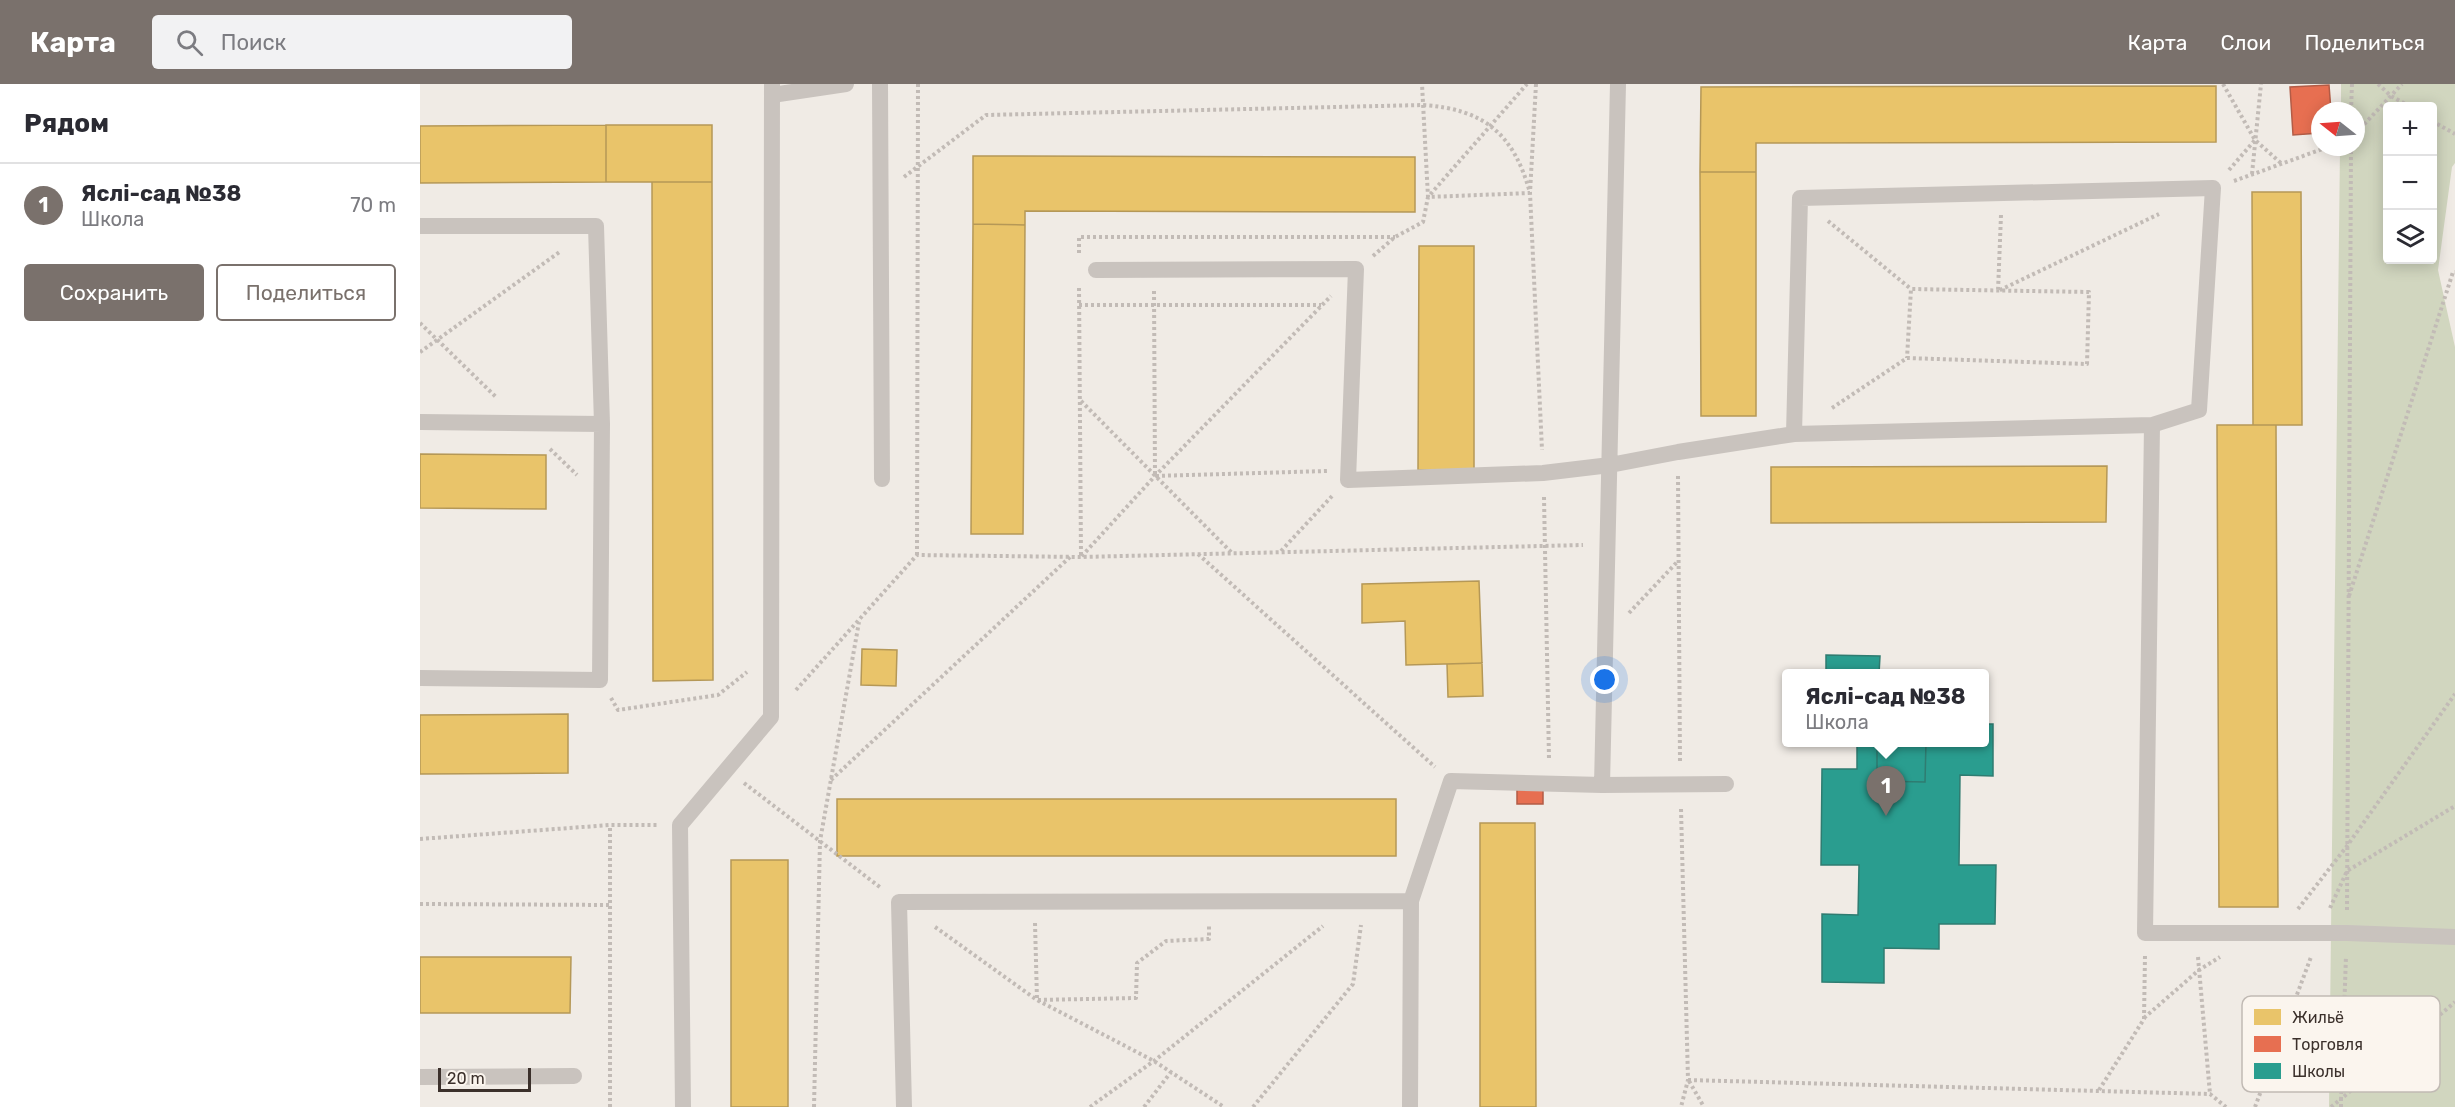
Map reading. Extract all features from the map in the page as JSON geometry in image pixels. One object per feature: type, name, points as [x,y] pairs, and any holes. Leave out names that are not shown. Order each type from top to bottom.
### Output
[{"type":"lane","points":[[683,1107],[680,825],[771,717],[772,89],[846,84]]},
{"type":"lane","points":[[880,84],[882,479]]},
{"type":"lane","points":[[1602,785],[1618,84]]},
{"type":"lane","points":[[1096,270],[1356,270],[1348,475],[1543,473],[1610,465],[1794,434],[2152,425],[2199,410],[2213,188],[1800,198],[1794,434]]},
{"type":"lane","points":[[420,226],[596,226],[602,424],[600,680],[420,678]]},
{"type":"lane","points":[[420,422],[602,424]]},
{"type":"lane","points":[[2152,425],[2145,933],[2347,933],[2455,937]]},
{"type":"lane","points":[[1410,1107],[1411,902],[1451,781],[1602,785],[1726,784]]},
{"type":"lane","points":[[904,1107],[900,902],[1411,902]]},
{"type":"lane","points":[[420,1077],[574,1076]]},
{"type":"path","points":[[771,717],[916,555],[918,84]]},
{"type":"path","points":[[1081,557],[1155,476],[1356,270],[1395,237],[1423,222],[1428,197],[1422,84]]},
{"type":"path","points":[[1428,197],[1527,84]]},
{"type":"path","points":[[1536,84],[1530,193],[1543,473],[1549,784]]},
{"type":"path","points":[[2223,84],[2255,140],[2282,164]]},
{"type":"path","points":[[2252,174],[2261,84]]},
{"type":"path","points":[[2351,102],[2352,84]]},
{"type":"path","points":[[2378,84],[2402,102]]},
{"type":"path","points":[[2365,123],[2402,84]]},
{"type":"path","points":[[881,194],[986,115],[1423,105],[1447,106],[1471,114],[1491,126],[1510,145],[1523,167],[1530,193]]},
{"type":"path","points":[[2437,123],[2455,134]]},
{"type":"path","points":[[2213,188],[2255,140]]},
{"type":"path","points":[[2213,188],[2311,153]]},
{"type":"path","points":[[2345,996],[2347,933],[2351,156]]},
{"type":"path","points":[[1428,197],[1530,193]]},
{"type":"path","points":[[1998,291],[2001,193]]},
{"type":"path","points":[[1800,198],[1911,289],[2090,292],[2087,364],[1907,358],[1832,408]]},
{"type":"path","points":[[1998,291],[2170,209]]},
{"type":"path","points":[[420,352],[596,226]]},
{"type":"path","points":[[1079,259],[1078,237],[1395,237]]},
{"type":"path","points":[[1154,270],[1155,476]]},
{"type":"path","points":[[2348,600],[2453,272],[2455,272]]},
{"type":"path","points":[[1079,282],[1081,557]]},
{"type":"path","points":[[1907,358],[1911,289]]},
{"type":"path","points":[[1079,305],[1322,305]]},
{"type":"path","points":[[1080,400],[1233,553]]},
{"type":"path","points":[[1155,476],[1348,475]]},
{"type":"path","points":[[1280,552],[1348,475]]},
{"type":"path","points":[[916,555],[1081,557],[1609,545]]},
{"type":"path","points":[[1198,554],[1451,781]]},
{"type":"path","points":[[830,781],[1070,557]]},
{"type":"path","points":[[1606,637],[1679,560]]},
{"type":"path","points":[[814,1107],[820,841],[859,620]]},
{"type":"path","points":[[600,680],[618,710],[718,695],[772,654]]},
{"type":"path","points":[[2280,933],[2347,846],[2455,694]]},
{"type":"path","points":[[726,770],[900,902],[1037,1000],[1154,1061],[1224,1107]]},
{"type":"path","points":[[2296,996],[2347,871],[2455,806]]},
{"type":"path","points":[[610,825],[610,1107]]},
{"type":"path","points":[[420,839],[610,825],[680,825]]},
{"type":"path","points":[[1035,902],[1037,1000]]},
{"type":"path","points":[[1037,1000],[1136,998],[1137,963],[1166,941],[1209,939],[1210,902]]},
{"type":"path","points":[[1090,1107],[1154,1061],[1359,902]]},
{"type":"path","points":[[1253,1107],[1353,984],[1359,902]]},
{"type":"path","points":[[420,904],[610,905]]},
{"type":"path","points":[[2144,1019],[2145,933]]},
{"type":"path","points":[[2197,933],[2210,1094]]},
{"type":"path","points":[[2099,1091],[2144,1019],[2199,970],[2259,933]]},
{"type":"path","points":[[2440,1015],[2455,1002]]},
{"type":"path","points":[[1144,1107],[1171,1072]]},
{"type":"path","points":[[1688,1080],[2210,1094],[2226,1107]]},
{"type":"path","points":[[1681,1107],[1688,1080]]},
{"type":"path","points":[[1688,1080],[1704,1107]]},
{"type":"path","points":[[2255,1107],[2261,1092]]},
{"type":"path","points":[[2341,1092],[2341,1107]]},
{"type":"path","points":[[2331,1107],[2349,1092]]},
{"type":"green space","points":[[2341,84],[2455,84],[2455,163],[2452,167],[2438,270],[2455,347],[2455,1107],[2329,1107],[2329,1092],[2440,1092],[2440,996],[2330,996],[2340,156],[2365,156],[2365,102],[2341,102]]},
{"type":"building: Жильё","points":[[2216,86],[2216,142],[1756,143],[1756,172],[1700,172],[1701,87]]},
{"type":"building: Жильё","points":[[606,125],[606,182],[420,183],[420,126]]},
{"type":"building: Жильё","points":[[606,125],[712,125],[712,182],[606,182]]},
{"type":"building: Жильё","points":[[973,156],[1415,157],[1415,212],[1025,211],[1025,225],[973,224]]},
{"type":"building: Жильё","points":[[1700,172],[1756,172],[1756,416],[1701,416]]},
{"type":"building: Жильё","points":[[652,182],[712,182],[713,680],[653,681]]},
{"type":"building: Жильё","points":[[2252,192],[2301,192],[2302,425],[2253,425]]},
{"type":"building: Жильё","points":[[973,224],[1025,225],[1023,534],[971,534]]},
{"type":"building: Жильё","points":[[1419,246],[1474,246],[1474,470],[1418,470]]},
{"type":"building: Жильё","points":[[2217,425],[2276,425],[2278,907],[2219,907]]},
{"type":"building: Жильё","points":[[420,454],[546,455],[546,509],[420,508]]},
{"type":"building: Жильё","points":[[2107,466],[2106,522],[1771,523],[1771,467]]},
{"type":"building: Жильё","points":[[1479,581],[1482,663],[1406,665],[1405,621],[1362,623],[1362,584]]},
{"type":"building: Жильё","points":[[862,649],[897,650],[896,686],[861,685]]},
{"type":"building: Жильё","points":[[1482,663],[1483,696],[1448,697],[1447,664]]},
{"type":"building: Жильё","points":[[568,714],[568,773],[420,774],[420,715]]},
{"type":"building: Жильё","points":[[837,799],[1396,799],[1396,856],[837,856]]},
{"type":"building: Жильё","points":[[1480,823],[1535,823],[1536,1107],[1480,1107]]},
{"type":"building: Жильё","points":[[731,860],[788,860],[788,1107],[731,1107]]},
{"type":"building: Жильё","points":[[420,957],[571,957],[570,1013],[420,1013]]},
{"type":"building: Торговля","points":[[2329,85],[2330,102],[2311,102],[2311,134],[2293,135],[2290,87]]},
{"type":"building: Торговля","points":[[1517,789],[1543,790],[1543,804],[1517,804]]},
{"type":"building: Школы","points":[[1826,655],[1880,656],[1879,669],[1826,669]]},
{"type":"building: Школы","points":[[1826,655],[1880,656],[1879,669],[1826,669]]},
{"type":"building: Школы","points":[[1989,724],[1993,724],[1993,776],[1960,775],[1959,865],[1996,865],[1995,924],[1939,924],[1939,949],[1884,948],[1884,983],[1822,982],[1822,914],[1858,915],[1859,865],[1821,865],[1822,769],[1857,769],[1857,747],[1877,747],[1877,781],[1925,782],[1926,747],[1989,747]]},
{"type":"building: Школы","points":[[1989,724],[1993,724],[1993,776],[1960,775],[1959,865],[1996,865],[1995,924],[1939,924],[1939,949],[1884,948],[1884,983],[1822,982],[1822,914],[1858,915],[1859,865],[1821,865],[1822,769],[1857,769],[1857,747],[1989,747]]},
{"type":"place","name":"Яслі-сад №38","points":[[1886,816]]}]
